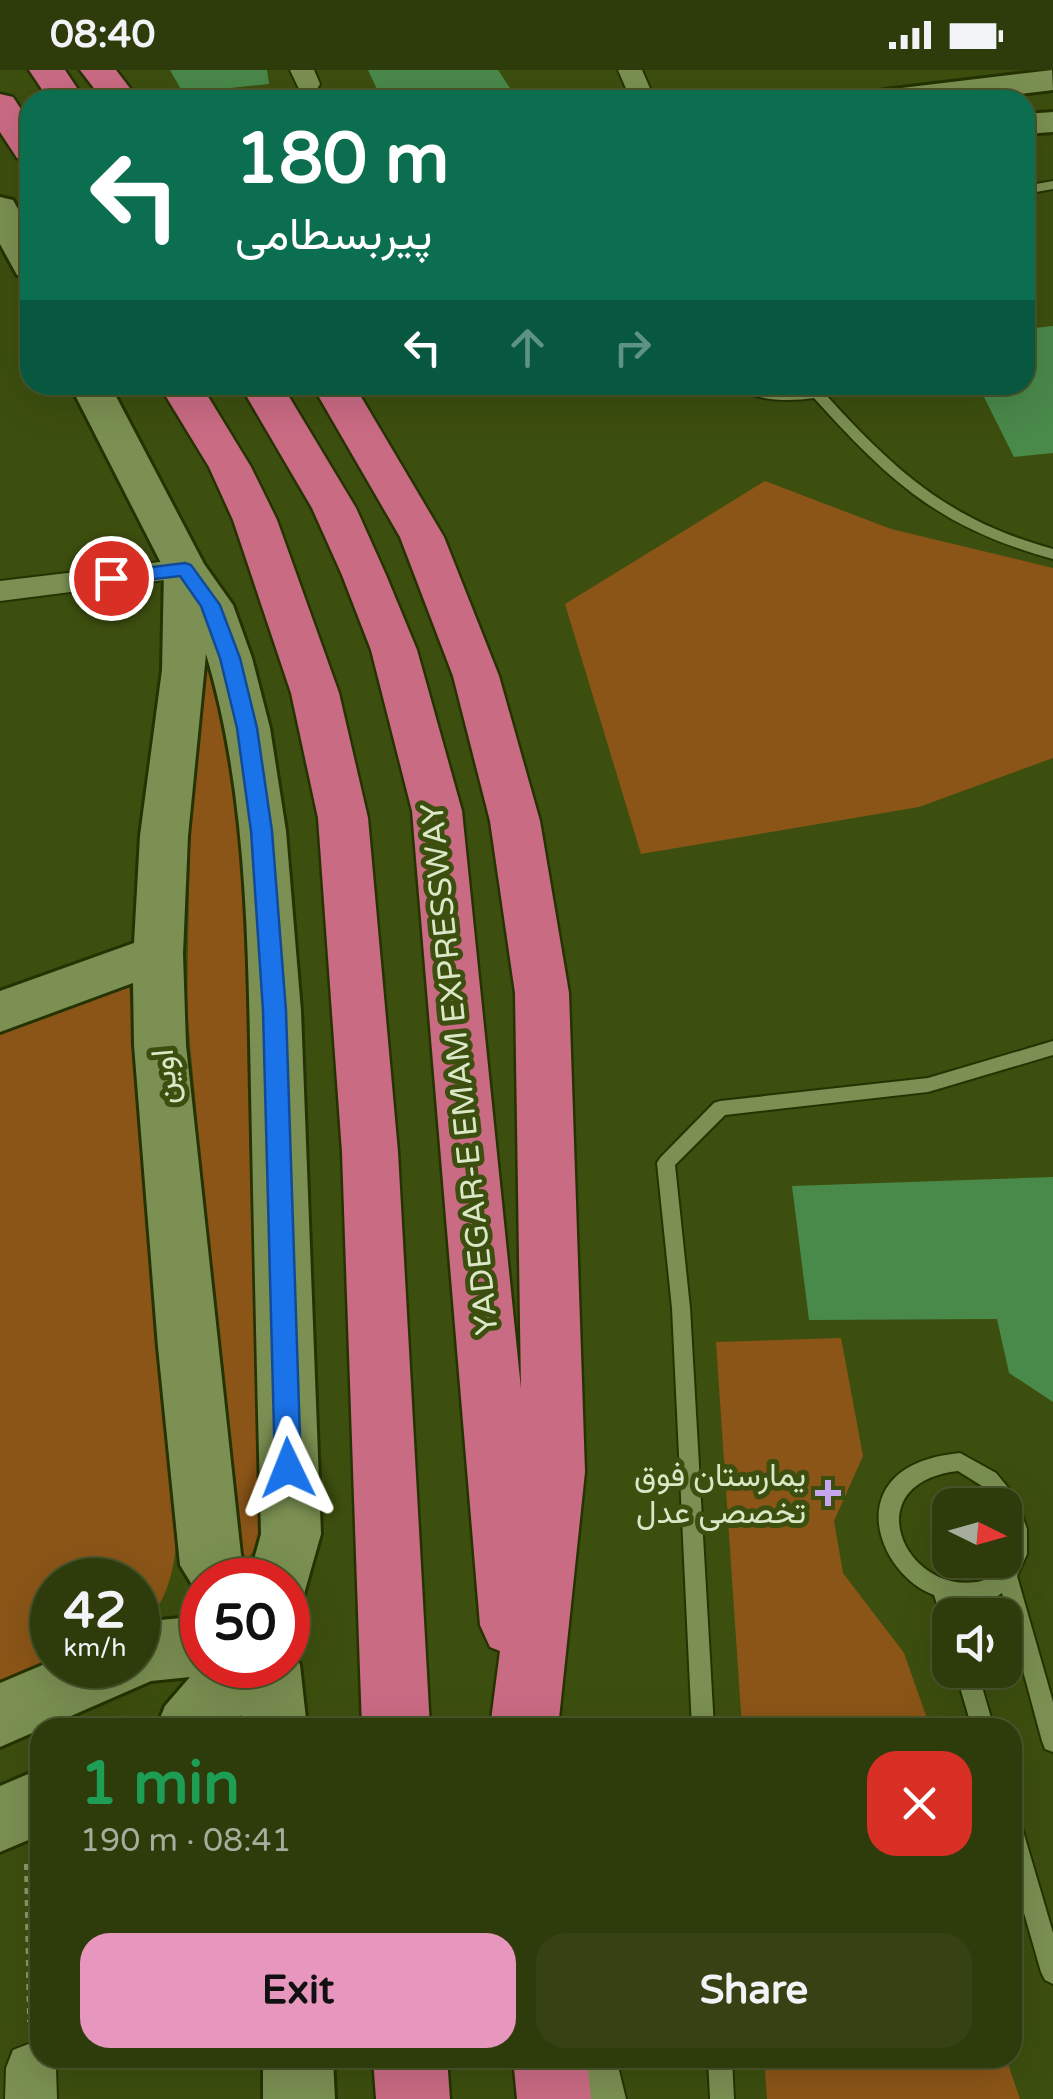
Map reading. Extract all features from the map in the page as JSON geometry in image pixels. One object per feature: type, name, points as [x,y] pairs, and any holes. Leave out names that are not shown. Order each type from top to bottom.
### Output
[{"type":"highway","points":[[98,70],[113,90]]},
{"type":"highway","points":[[0,105],[20,135]]},
{"type":"highway","points":[[186,395],[230,467],[256,520],[315,693],[344,818],[370,1152],[396,1718]]},
{"type":"highway","name":"YADEGAR-E EMAM EXPRESSWAY","points":[[267,395],[334,508],[364,574],[394,650],[437,811],[522,1718]]},
{"type":"highway","points":[[339,395],[422,537],[476,676],[515,822],[542,993],[554,1472],[524,1718]]},
{"type":"highway","points":[[410,2068],[412,2099]]},
{"type":"highway","points":[[551,2068],[554,2099]]},
{"type":"main road","points":[[969,90],[1053,80]]},
{"type":"main road","points":[[0,205],[20,246]]},
{"type":"main road","name":"اوین","points":[[95,395],[185,569],[210,605],[230,658],[247,728],[262,831],[274,1011],[291,1534],[285,1558]]},
{"type":"main road","name":"اوین","points":[[185,569],[184,670],[164,836],[158,954],[160,1044],[210,1558]]},
{"type":"main road","points":[[0,1012],[158,954]]},
{"type":"main road","points":[[0,1715],[63,1688]]},
{"type":"main road","points":[[197,1718],[223,1688]]},
{"type":"main road","points":[[271,1688],[275,1718]]},
{"type":"main road","points":[[298,2068],[299,2099]]},
{"type":"street","points":[[0,591],[185,569]]},
{"type":"street","points":[[592,2068],[600,2099]]},
{"type":"lane","points":[[819,395],[875,459],[933,507],[1022,547],[1053,554]]},
{"type":"lane","points":[[702,1718],[682,1308],[666,1162],[720,1108],[928,1085],[1053,1048]]},
{"type":"lane","points":[[960,1462],[984,1469],[1006,1482],[1021,1501],[1030,1523],[1031,1546],[1023,1566],[1009,1582],[989,1591],[967,1594],[943,1590],[922,1580],[904,1564],[892,1544],[888,1523],[891,1502],[900,1485],[915,1472],[936,1463],[960,1462]]},
{"type":"lane","points":[[1009,1582],[1053,1741]]},
{"type":"lane","points":[[943,1590],[945,1598]]},
{"type":"lane","points":[[971,1688],[979,1718]]},
{"type":"lane","points":[[1022,1865],[1053,1972]]},
{"type":"lane","points":[[720,2068],[722,2099]]},
{"type":"path","points":[[22,1810],[30,2053]]},
{"type":"shaded area","points":[[765,481],[891,529],[1053,568],[1053,758],[919,807],[641,854],[565,604]]},
{"type":"shaded area","points":[[194,608],[231,737],[247,883],[259,1525],[254,1550],[248,1558],[236,1556],[187,1009]]},
{"type":"shaded area","points":[[129,985],[177,1508],[174,1560],[160,1602],[160,1558],[30,1558],[30,1675],[0,1689],[0,1034]]},
{"type":"shaded area","points":[[841,1338],[863,1456],[834,1521],[843,1573],[904,1653],[927,1718],[741,1718],[716,1342]]},
{"type":"shaded area","points":[[765,2068],[1009,2068],[1020,2099],[767,2099]]},
{"type":"building","points":[[170,70],[267,70],[269,84],[181,90]]},
{"type":"building","points":[[368,70],[498,70],[510,88],[494,90],[377,90]]},
{"type":"building","points":[[1053,326],[1053,453],[1014,457],[983,395],[1035,395],[1035,328]]},
{"type":"building","points":[[1053,1177],[1053,1402],[1009,1373],[997,1319],[809,1320],[792,1186]]},
{"type":"place","name":"یمارستان فوق تخصصی عدل","points":[[828,1493]]},
{"type":"route","points":[[111,578],[185,569],[210,605],[230,658],[247,728],[262,831],[274,1011],[288,1468]]}]
